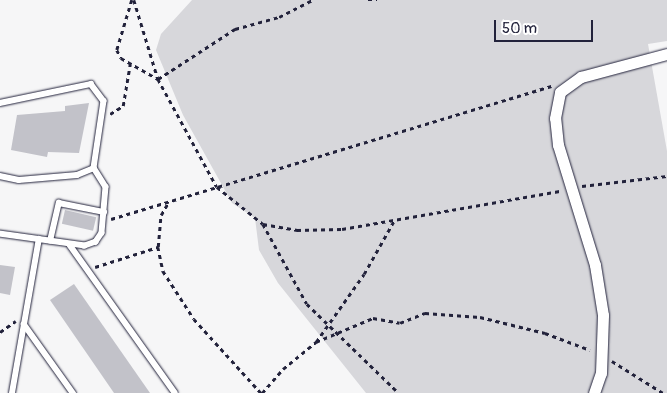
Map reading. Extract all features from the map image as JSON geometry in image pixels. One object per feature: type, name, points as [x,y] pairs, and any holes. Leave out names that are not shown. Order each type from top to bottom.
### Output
[{"type":"street","points":[[594,393],[602,355],[603,315],[595,265],[573,188],[558,145],[555,118],[560,92],[581,77],[667,54]]},
{"type":"lane","points":[[0,103],[91,84],[104,101],[104,114],[94,168],[106,187],[103,222],[96,242],[85,246],[0,234]]},
{"type":"lane","points":[[0,176],[19,180],[77,175],[94,168]]},
{"type":"lane","points":[[50,241],[59,203],[104,212]]},
{"type":"lane","points":[[12,393],[39,239]]},
{"type":"lane","points":[[70,244],[175,393]]},
{"type":"lane","points":[[24,324],[73,393]]},
{"type":"path","points":[[133,0],[117,50],[130,64],[158,79]]},
{"type":"path","points":[[133,0],[158,79],[216,187],[263,224],[306,304],[330,323],[399,393]]},
{"type":"path","points":[[158,79],[235,29],[279,17],[312,0]]},
{"type":"path","points":[[368,0],[377,0]]},
{"type":"path","points":[[104,114],[116,113],[123,106],[130,64]]},
{"type":"path","points":[[103,222],[553,86]]},
{"type":"path","points":[[263,224],[296,230],[342,229],[573,188],[667,176]]},
{"type":"path","points":[[169,203],[161,215],[158,247],[163,270],[183,304],[262,393],[283,369],[316,342],[364,274],[395,219]]},
{"type":"path","points":[[89,269],[158,247]]},
{"type":"path","points":[[0,332],[25,314]]},
{"type":"path","points":[[316,342],[373,318],[400,323],[425,314],[480,317],[545,333],[602,355],[663,393]]},
{"type":"shaded area","points":[[192,0],[667,0],[667,41],[648,44],[667,151],[667,393],[366,393],[278,283],[259,250],[255,218],[232,203],[183,115],[156,50],[161,34]]},
{"type":"building","points":[[89,103],[79,153],[48,152],[47,157],[11,150],[17,115],[65,111],[65,106]]},
{"type":"building","points":[[65,210],[96,217],[93,231],[62,224]]},
{"type":"building","points":[[0,265],[15,267],[10,295],[0,293]]},
{"type":"building","points":[[74,284],[150,393],[114,393],[50,300]]}]
